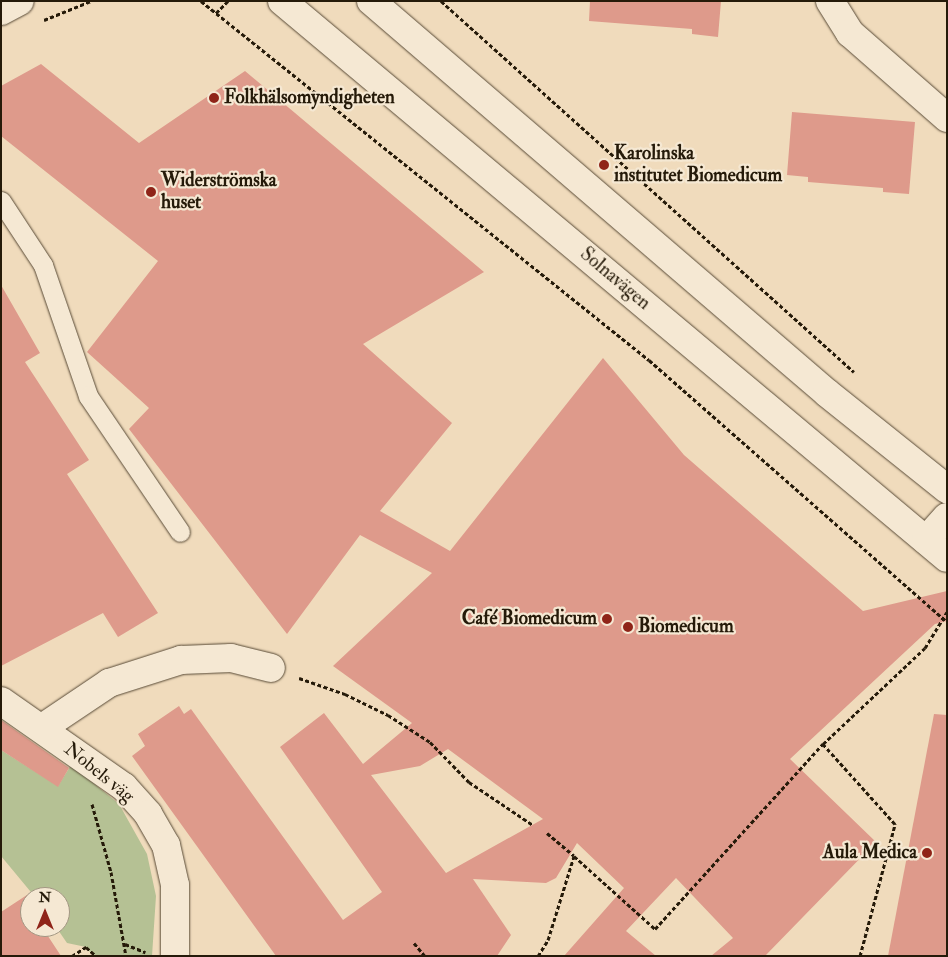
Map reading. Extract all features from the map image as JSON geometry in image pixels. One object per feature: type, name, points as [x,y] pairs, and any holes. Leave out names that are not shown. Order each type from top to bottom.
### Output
[{"type":"main road","points":[[1,11],[20,1]]},
{"type":"main road","name":"Solnavägen","points":[[282,1],[947,558]]},
{"type":"main road","points":[[371,1],[827,393],[947,489]]},
{"type":"main road","points":[[830,1],[850,33],[947,118]]},
{"type":"main road","points":[[926,540],[947,517]]},
{"type":"main road","points":[[42,728],[110,683],[181,660],[231,658],[271,668]]},
{"type":"main road","name":"Nobels väg","points":[[1,701],[124,787],[148,814],[166,845],[175,885],[163,954]]},
{"type":"lane","points":[[1,201],[43,265],[88,396],[180,532]]},
{"type":"path","points":[[201,1],[649,360],[947,622]]},
{"type":"path","points":[[216,13],[228,1]]},
{"type":"path","points":[[441,1],[862,379]]},
{"type":"path","points":[[547,833],[655,929],[823,744],[925,648],[942,617],[947,612]]},
{"type":"path","points":[[271,668],[345,694],[388,715],[430,742],[469,782],[533,825]]},
{"type":"path","points":[[823,744],[895,824],[860,956]]},
{"type":"path","points":[[91,801],[111,872],[126,956]]},
{"type":"path","points":[[538,956],[548,940],[574,856]]},
{"type":"path","points":[[414,943],[425,956]]},
{"type":"path","points":[[125,944],[163,954]]},
{"type":"path","points":[[72,956],[86,947],[96,956]]},
{"type":"green space","points":[[1,750],[58,786],[71,765],[119,804],[147,854],[156,896],[152,956],[93,956],[86,947],[67,943],[63,937],[70,937],[70,887],[27,887],[1,856]]},
{"type":"building","points":[[590,1],[721,1],[718,37],[692,34],[692,29],[589,21]]},
{"type":"building","points":[[41,64],[139,143],[245,71],[484,272],[363,344],[452,423],[380,511],[450,551],[603,358],[684,455],[863,611],[947,591],[947,621],[935,624],[790,759],[876,842],[765,956],[711,956],[733,938],[676,878],[626,931],[656,956],[564,956],[624,888],[577,843],[556,878],[546,883],[473,879],[511,935],[497,956],[276,956],[132,756],[145,746],[138,734],[179,706],[184,714],[191,709],[343,920],[382,892],[280,747],[324,713],[363,764],[412,723],[333,666],[432,573],[360,535],[287,634],[129,429],[149,408],[87,352],[158,261],[1,136],[1,86]],"holes":[[[448,749],[543,819],[446,873],[371,775],[420,766]]]},
{"type":"building","points":[[792,112],[915,122],[909,194],[883,192],[883,188],[808,182],[808,177],[787,175]]},
{"type":"building","points":[[1,285],[40,353],[25,362],[89,460],[67,474],[158,613],[118,637],[103,613],[1,666]]},
{"type":"building","name":"Aula Medica","points":[[934,714],[947,715],[947,956],[888,956]]},
{"type":"building","points":[[1,720],[69,768],[58,787],[1,750]]},
{"type":"building","points":[[20,900],[20,937],[49,937],[61,956],[1,956],[1,912]]},
{"type":"place","name":"Folkhälsomyndigheten","points":[[214,98]]},
{"type":"place","name":"Karolinska institutet Biomedicum","points":[[604,165]]},
{"type":"place","name":"Widerströmska huset","points":[[151,192]]},
{"type":"place","name":"Café Biomedicum","points":[[607,619]]},
{"type":"place","name":"Biomedicum","points":[[628,627]]},
{"type":"place","name":"Aula Medica","points":[[927,853]]}]
